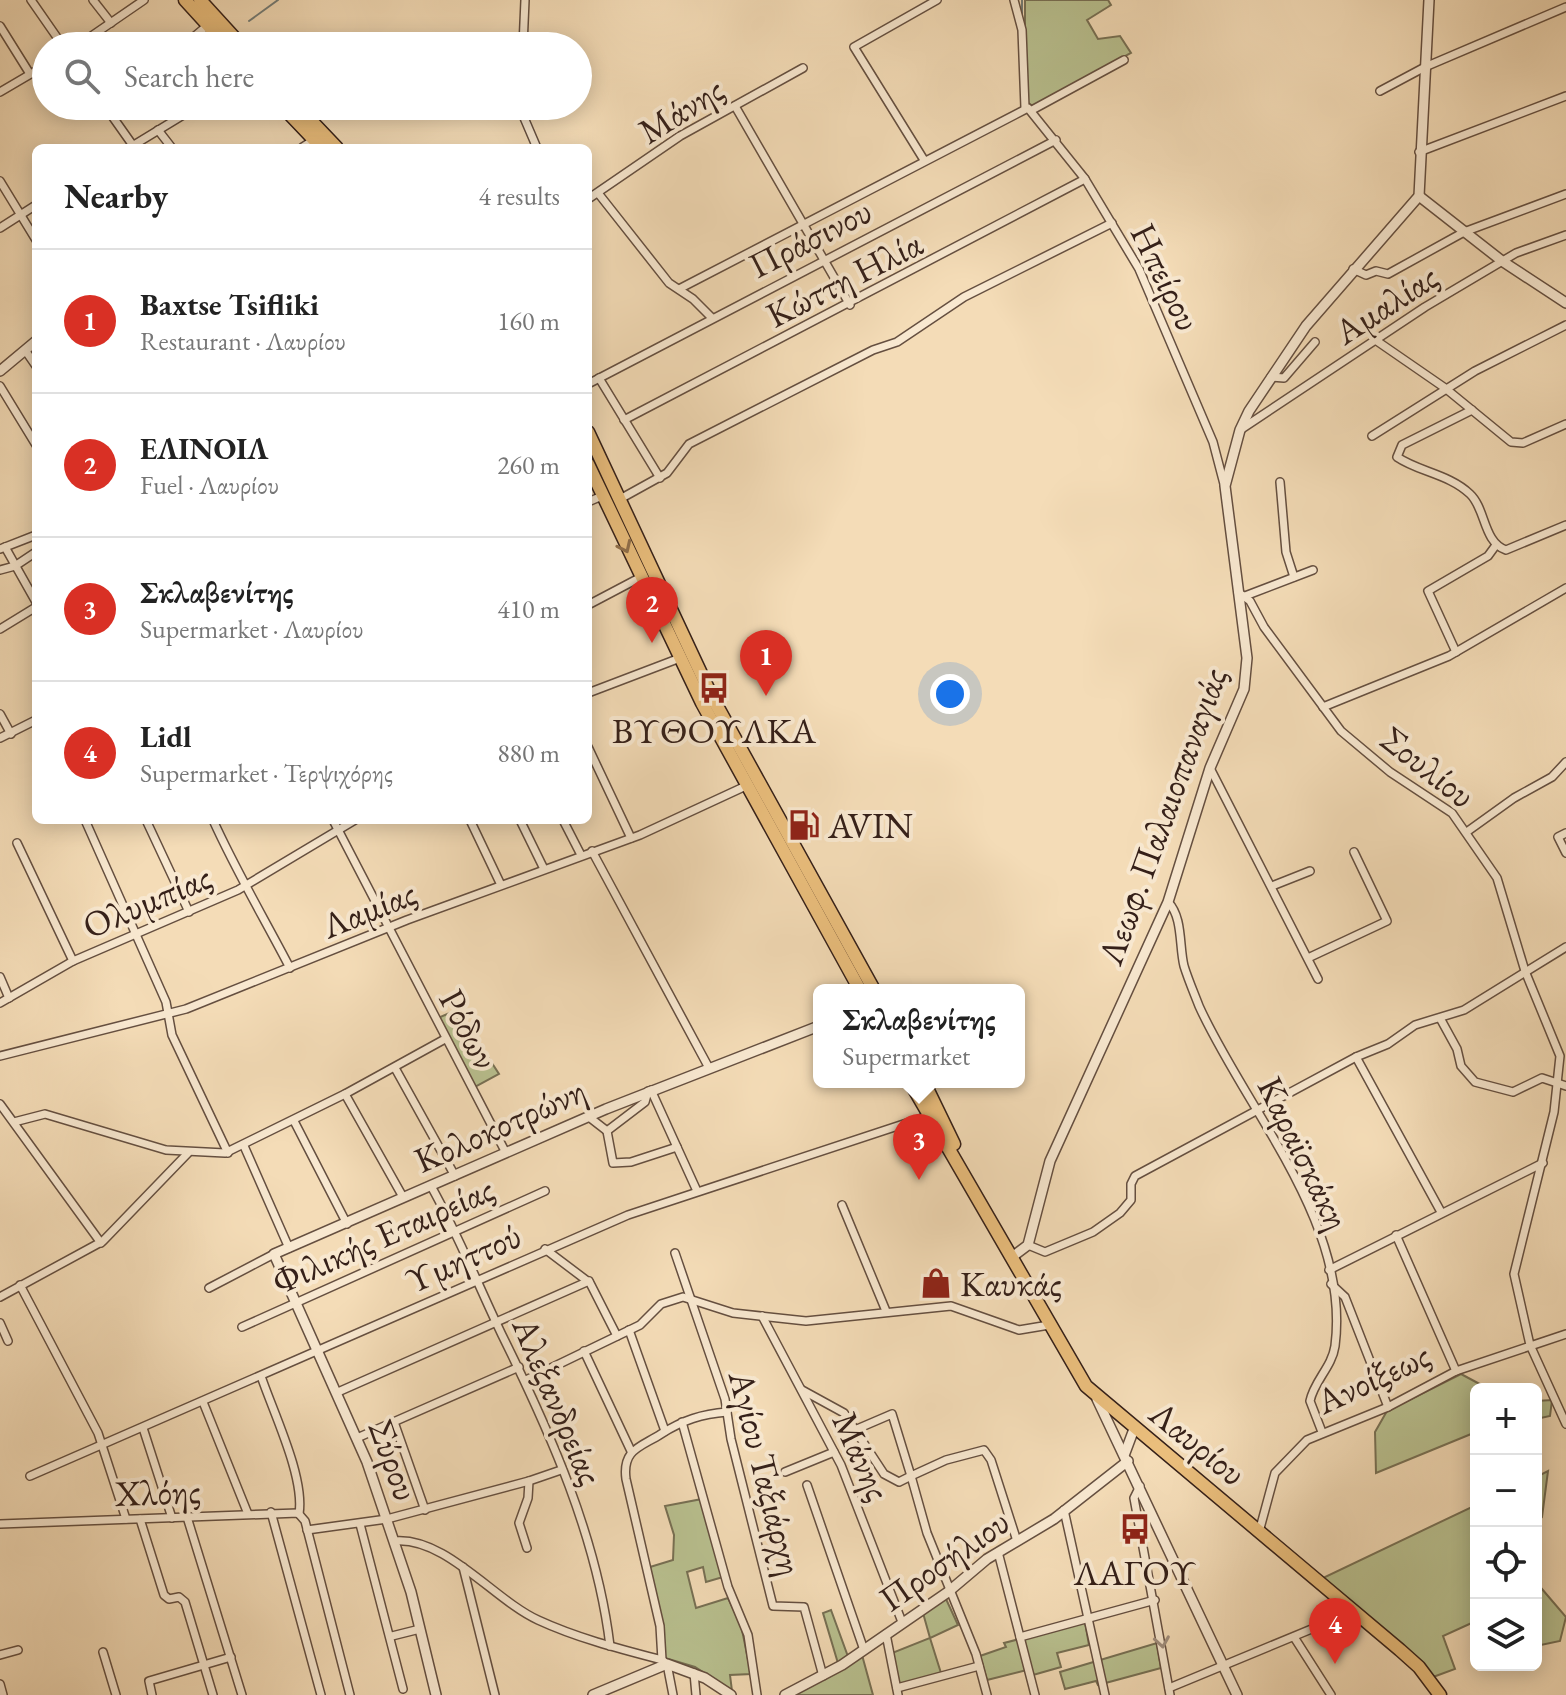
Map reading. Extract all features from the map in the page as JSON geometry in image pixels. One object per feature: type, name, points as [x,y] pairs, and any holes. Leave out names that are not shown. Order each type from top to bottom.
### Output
[{"type":"main road","points":[[185,0],[214,32]]},
{"type":"main road","points":[[200,0],[229,32]]},
{"type":"main road","points":[[297,120],[320,141]]},
{"type":"main road","points":[[306,120],[320,141]]},
{"type":"main road","points":[[592,440],[712,697],[871,984]]},
{"type":"main road","points":[[592,473],[680,658],[857,984]]},
{"type":"main road","name":"Λαυρίου","points":[[913,1088],[975,1191],[1071,1364],[1097,1399],[1355,1611],[1419,1667],[1440,1695]]},
{"type":"main road","name":"Λαυρίου","points":[[927,1088],[975,1191]]},
{"type":"street","points":[[31,0],[53,32]]},
{"type":"street","points":[[93,0],[111,23]]},
{"type":"street","points":[[98,32],[144,0]]},
{"type":"street","points":[[524,32],[525,0]]},
{"type":"street","points":[[924,160],[854,47],[937,0]]},
{"type":"street","points":[[1014,0],[1022,30],[1028,108]]},
{"type":"street","points":[[1429,0],[1419,196],[1502,261],[1566,303]]},
{"type":"street","points":[[1380,91],[1425,67],[1566,7]]},
{"type":"street","points":[[200,32],[208,25]]},
{"type":"street","points":[[0,26],[30,74],[0,92]]},
{"type":"street","points":[[679,289],[924,160],[1124,60]]},
{"type":"street","name":"Μάνης","points":[[592,197],[671,141],[803,68]]},
{"type":"street","points":[[1419,152],[1566,96]]},
{"type":"street","points":[[735,106],[850,305]]},
{"type":"street","name":"Ηπείρου","points":[[1028,108],[1085,179],[1152,295],[1213,442],[1225,486]]},
{"type":"street","points":[[114,120],[130,144]]},
{"type":"street","points":[[137,144],[175,120]]},
{"type":"street","points":[[525,120],[535,144]]},
{"type":"street","points":[[158,130],[169,144]]},
{"type":"street","name":"Πράσινου","points":[[592,382],[1056,140]]},
{"type":"street","name":"Κώττη Ηλία","points":[[624,420],[850,305],[1085,179]]},
{"type":"street","points":[[0,181],[32,234]]},
{"type":"street","points":[[598,193],[669,283],[712,318]]},
{"type":"street","points":[[1353,269],[1366,275],[1376,271],[1388,274],[1464,232],[1566,194]]},
{"type":"street","name":"Λεωφ. Παλαιοπαναγιάς","points":[[1028,1245],[1050,1161],[1168,902],[1210,768],[1241,699],[1247,672],[1241,594],[1225,486],[1240,430],[1306,326],[1419,196]]},
{"type":"street","points":[[0,228],[32,208]]},
{"type":"street","points":[[620,499],[660,478],[673,467],[682,449],[709,433],[873,350],[897,342],[964,297],[1112,223]]},
{"type":"street","name":"Αμαλίας","points":[[1240,430],[1374,339],[1502,261],[1566,235]]},
{"type":"street","points":[[1372,436],[1445,388],[1566,325]]},
{"type":"street","points":[[1374,339],[1445,388],[1511,442],[1523,443],[1566,424]]},
{"type":"street","points":[[1271,377],[1284,378],[1315,342]]},
{"type":"street","points":[[0,371],[32,344]]},
{"type":"street","points":[[25,350],[32,360]]},
{"type":"street","points":[[599,378],[660,478]]},
{"type":"street","points":[[0,386],[32,438]]},
{"type":"street","points":[[1472,410],[1402,445],[1397,457],[1439,474],[1472,495],[1496,545],[1506,550],[1566,525]]},
{"type":"street","points":[[1280,482],[1286,552],[1294,577]]},
{"type":"street","points":[[592,500],[602,496]]},
{"type":"street","points":[[32,537],[2,548],[32,598]]},
{"type":"street","points":[[1456,652],[1428,591],[1488,556],[1496,545]]},
{"type":"street","points":[[0,570],[15,566],[32,555]]},
{"type":"street","points":[[1241,594],[1313,570]]},
{"type":"street","points":[[592,603],[653,572]]},
{"type":"street","points":[[1323,707],[1456,652],[1566,588]]},
{"type":"street","name":"Σουλίου","points":[[1241,594],[1341,731],[1368,755],[1446,808],[1468,831],[1497,878],[1525,971],[1558,1048],[1562,1084],[1514,1274],[1530,1345],[1556,1396],[1566,1424]]},
{"type":"street","points":[[0,629],[32,608]]},
{"type":"street","points":[[592,691],[680,658]]},
{"type":"street","points":[[0,714],[11,734]]},
{"type":"street","points":[[0,738],[32,722]]},
{"type":"street","points":[[592,755],[631,838]]},
{"type":"street","points":[[1468,831],[1519,794],[1552,777],[1566,762]]},
{"type":"street","points":[[1210,768],[1318,979]]},
{"type":"street","name":"Λαμίας","points":[[0,1056],[169,1013],[631,838],[748,785]]},
{"type":"street","points":[[87,824],[169,1013],[172,1035],[228,1153]]},
{"type":"street","points":[[148,824],[189,912]]},
{"type":"street","points":[[215,824],[244,887],[255,899],[290,968]]},
{"type":"street","name":"Ρόδων","points":[[335,824],[506,1153]]},
{"type":"street","name":"Ολυμπίας","points":[[0,1003],[73,961],[244,887],[349,824]]},
{"type":"street","points":[[472,824],[501,885]]},
{"type":"street","points":[[522,824],[544,869]]},
{"type":"street","points":[[565,824],[581,855]]},
{"type":"street","points":[[1566,833],[1558,837],[1566,853]]},
{"type":"street","points":[[17,843],[73,961]]},
{"type":"street","points":[[592,851],[709,1068]]},
{"type":"street","points":[[1308,958],[1387,921],[1354,852]]},
{"type":"street","points":[[1272,886],[1310,871]]},
{"type":"street","name":"Καραϊσκάκη","points":[[1168,902],[1175,910],[1182,957],[1193,992],[1256,1114],[1284,1155],[1316,1225],[1329,1270],[1336,1328],[1334,1352],[1310,1401],[1322,1432]]},
{"type":"street","points":[[1012,1257],[1028,1245],[1045,1252],[1093,1232],[1127,1206],[1135,1176],[1256,1114],[1356,1057],[1388,1044],[1415,1025],[1464,1010],[1566,947]]},
{"type":"street","points":[[0,977],[9,998]]},
{"type":"street","points":[[1440,1018],[1457,1049],[1461,1066],[1478,1084],[1513,1092],[1540,1079],[1562,1084]]},
{"type":"street","name":"Κολοκοτρώνη","points":[[209,1288],[274,1254],[589,1117],[813,1028]]},
{"type":"street","points":[[14,1122],[45,1114],[188,1153],[228,1153],[395,1068],[445,1039]]},
{"type":"street","points":[[1356,1057],[1441,1212]]},
{"type":"street","points":[[395,1068],[455,1176]]},
{"type":"street","points":[[607,1131],[645,1102],[650,1091]]},
{"type":"street","points":[[650,1091],[697,1191]]},
{"type":"street","points":[[345,1094],[403,1197]]},
{"type":"street","points":[[0,1104],[101,1243]]},
{"type":"street","name":"Υμηττού","points":[[30,1476],[479,1281],[545,1249],[697,1191],[928,1116]]},
{"type":"street","points":[[589,1117],[607,1131],[608,1151],[617,1165],[677,1147]]},
{"type":"street","points":[[294,1121],[347,1224]]},
{"type":"street","points":[[244,1146],[289,1248]]},
{"type":"street","points":[[0,1297],[101,1243],[188,1153]]},
{"type":"street","points":[[1329,1270],[1543,1163]]},
{"type":"street","name":"Αλεξανδρείας","points":[[431,1186],[456,1231],[526,1380],[590,1554],[610,1646]]},
{"type":"street","name":"Φιλικής Εταιρείας","points":[[242,1327],[545,1191]]},
{"type":"street","points":[[842,1205],[886,1311]]},
{"type":"street","points":[[1396,1235],[1456,1371]]},
{"type":"street","points":[[545,1249],[589,1281],[617,1336]]},
{"type":"street","name":"Αγίου Ταξιάρχη","points":[[675,1253],[727,1412],[773,1606],[804,1607],[823,1676]]},
{"type":"street","name":"Σύρου","points":[[274,1254],[338,1392],[387,1519],[436,1695]]},
{"type":"street","points":[[338,1392],[589,1281]]},
{"type":"street","points":[[1331,1284],[1345,1297],[1388,1407]]},
{"type":"street","points":[[20,1285],[103,1445],[126,1519]]},
{"type":"street","points":[[526,1380],[645,1322],[661,1304],[687,1297],[721,1310],[762,1316],[832,1320],[886,1311],[951,1306],[1019,1330],[1049,1325]]},
{"type":"street","name":"Μάνης","points":[[762,1316],[834,1452],[902,1622]]},
{"type":"street","points":[[0,1323],[8,1341]]},
{"type":"street","points":[[629,1330],[665,1431]]},
{"type":"street","name":"Ανοίξεως","points":[[1259,1532],[1277,1468],[1300,1446],[1322,1432],[1388,1407],[1456,1371],[1566,1334]]},
{"type":"street","points":[[584,1351],[631,1451]]},
{"type":"street","points":[[357,1438],[519,1367]]},
{"type":"street","points":[[261,1376],[288,1454],[301,1505],[299,1514],[307,1530],[350,1695]]},
{"type":"street","points":[[802,1390],[834,1406],[857,1429],[887,1477],[899,1482],[946,1460],[984,1450],[993,1467],[1017,1541]]},
{"type":"street","points":[[1556,1396],[1566,1392]]},
{"type":"street","points":[[1097,1399],[1141,1484],[1237,1695]]},
{"type":"street","points":[[203,1402],[248,1514]]},
{"type":"street","points":[[673,1695],[626,1479],[626,1465],[631,1451],[682,1422],[727,1412]]},
{"type":"street","points":[[857,1429],[892,1414],[948,1592],[979,1666],[987,1695]]},
{"type":"street","points":[[394,1422],[425,1510]]},
{"type":"street","points":[[682,1422],[728,1587],[745,1627],[757,1695]]},
{"type":"street","points":[[143,1428],[172,1518]]},
{"type":"street","points":[[1126,1457],[1134,1429]]},
{"type":"street","points":[[785,1472],[834,1452]]},
{"type":"street","name":"Προσήλιου","points":[[785,1695],[823,1676],[948,1592],[998,1552],[1064,1510],[1126,1457]]},
{"type":"street","points":[[307,1530],[387,1519],[561,1470]]},
{"type":"street","points":[[527,1548],[519,1523],[528,1498],[529,1481]]},
{"type":"street","points":[[1141,1484],[1134,1498],[1155,1600],[1168,1693],[1355,1611]]},
{"type":"street","points":[[807,1485],[864,1650]]},
{"type":"street","points":[[1064,1510],[1105,1695]]},
{"type":"street","points":[[271,1512],[321,1695]]},
{"type":"street","name":"Χλόης","points":[[0,1524],[271,1512],[299,1514]]},
{"type":"street","points":[[187,1517],[242,1695]]},
{"type":"street","points":[[140,1519],[161,1590],[166,1599],[179,1597],[185,1602],[213,1695]]},
{"type":"street","points":[[360,1524],[392,1636],[403,1689]]},
{"type":"street","points":[[394,1541],[419,1544],[463,1567],[517,1610],[610,1646],[694,1673],[731,1695]]},
{"type":"street","points":[[998,1552],[1035,1695]]},
{"type":"street","points":[[463,1567],[495,1695]]},
{"type":"street","points":[[1020,1637],[1155,1600]]},
{"type":"street","points":[[392,1636],[420,1629]]},
{"type":"street","points":[[886,1634],[897,1692],[979,1666]]},
{"type":"street","points":[[1294,1637],[1331,1695]]},
{"type":"street","points":[[0,1655],[18,1650]]},
{"type":"street","points":[[103,1652],[116,1695]]},
{"type":"street","points":[[152,1695],[149,1681],[231,1657]]},
{"type":"street","points":[[593,1695],[664,1662]]},
{"type":"street","points":[[694,1673],[696,1695]]},
{"type":"street","points":[[0,1684],[3,1695]]},
{"type":"green space","points":[[1025,0],[1108,0],[1111,5],[1087,20],[1098,39],[1120,36],[1131,53],[1033,106],[1025,101]]},
{"type":"green space","points":[[452,1012],[479,1043],[499,1074],[475,1087],[438,1018]]},
{"type":"green space","points":[[1461,1374],[1478,1383],[1470,1383],[1470,1434],[1376,1473],[1375,1432],[1387,1411]]},
{"type":"green space","points":[[1552,1400],[1550,1416],[1542,1418],[1542,1401]]},
{"type":"green space","points":[[1548,1471],[1542,1517],[1542,1474]]},
{"type":"green space","points":[[702,1499],[723,1577],[706,1582],[703,1567],[687,1572],[696,1608],[728,1598],[741,1625],[751,1674],[730,1675],[732,1691],[695,1667],[665,1658],[650,1567],[673,1560],[674,1535],[665,1506]]},
{"type":"green space","points":[[1470,1508],[1470,1624],[1443,1636],[1455,1669],[1433,1677],[1322,1582],[1325,1577]]},
{"type":"green space","points":[[1542,1589],[1566,1617],[1560,1641],[1542,1645]]},
{"type":"green space","points":[[946,1599],[958,1625],[930,1638],[923,1613]]},
{"type":"green space","points":[[831,1610],[850,1662],[862,1655],[873,1695],[795,1695],[840,1670],[823,1613]]},
{"type":"green space","points":[[1085,1622],[1089,1645],[1057,1653],[1061,1667],[1033,1675],[1031,1669],[987,1680],[980,1656],[1006,1647],[1004,1643]]},
{"type":"green space","points":[[930,1638],[941,1673],[900,1685],[892,1653]]},
{"type":"green space","points":[[1157,1643],[1161,1668],[1098,1685],[1096,1681],[1065,1689],[1060,1672]]},
{"type":"waterway","points":[[249,21],[278,0]]},
{"type":"waterway","points":[[1022,0],[1022,16]]},
{"type":"place","name":"ΕΛΙΝΟΙΛ","points":[[652,643]]},
{"type":"place","name":"ΒΥΘΟΥΛΚΑ","points":[[714,688]]},
{"type":"place","name":"Baxtse Tsifliki","points":[[766,696]]},
{"type":"place","name":"AVIN","points":[[804,825]]},
{"type":"place","name":"Σκλαβενίτης","points":[[919,1180]]},
{"type":"place","name":"Καυκάς","points":[[936,1283]]},
{"type":"place","name":"ΛΑΓΟΥ","points":[[1135,1529]]},
{"type":"place","name":"Lidl","points":[[1335,1664]]}]
